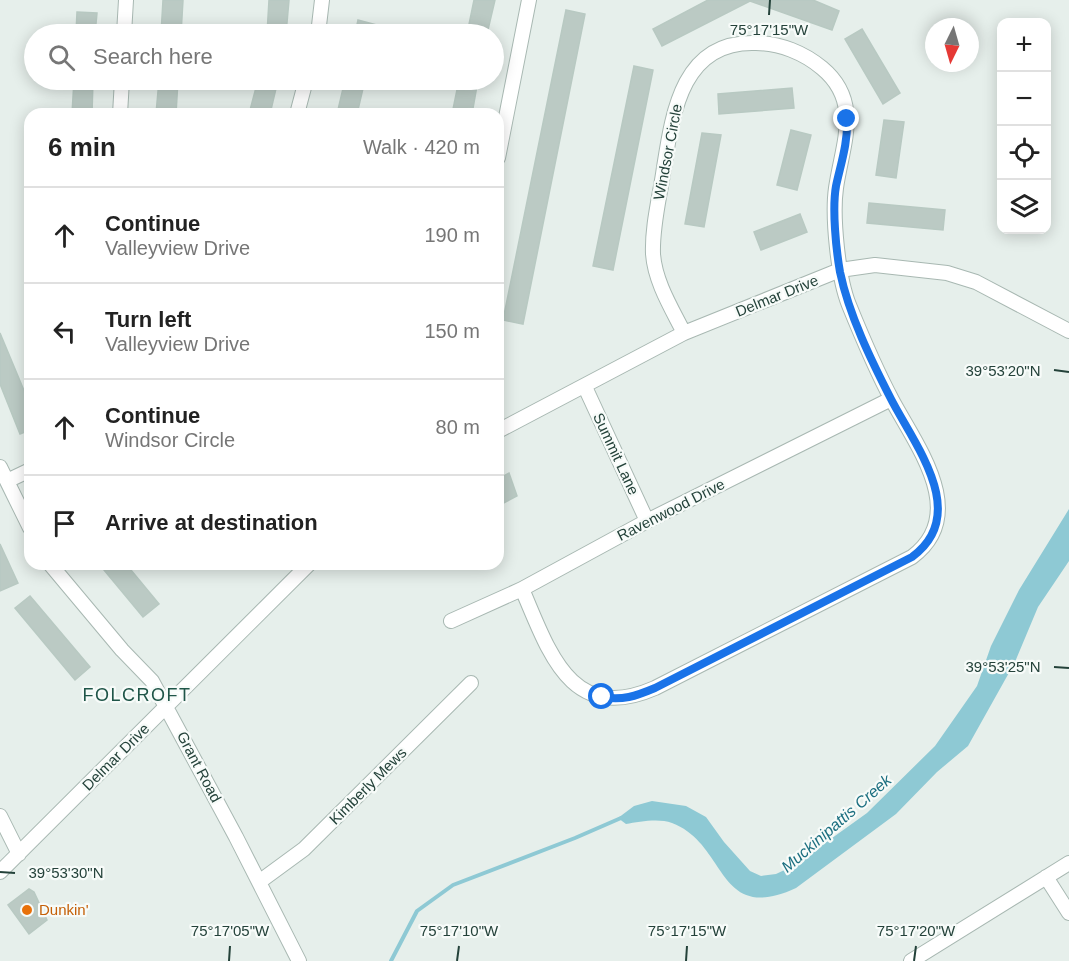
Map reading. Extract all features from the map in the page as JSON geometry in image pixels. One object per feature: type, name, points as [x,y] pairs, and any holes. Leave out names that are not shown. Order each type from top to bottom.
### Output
[{"type":"street","points":[[125,24],[126,0]]},
{"type":"street","points":[[319,24],[322,0]]},
{"type":"street","points":[[504,127],[529,0]]},
{"type":"street","name":"Windsor Circle","points":[[522,589],[548,649],[571,680],[590,692],[613,699],[623,699],[655,688],[912,557],[925,547],[930,537],[938,500],[934,480],[925,459],[891,399],[848,302],[840,270],[835,212],[836,188],[848,132],[843,97],[835,82],[808,58],[774,45],[746,43],[709,55],[693,70],[679,94],[670,128],[654,228],[653,255],[656,270],[684,333]]},
{"type":"street","points":[[120,108],[121,90]]},
{"type":"street","points":[[299,108],[303,90]]},
{"type":"street","name":"Delmar Drive","points":[[504,428],[684,333],[840,270],[875,265],[947,273],[985,287],[1069,331]]},
{"type":"street","name":"Summit Lane","points":[[585,387],[647,521]]},
{"type":"street","name":"Ravenwood Drive","points":[[451,621],[522,589],[647,521],[891,399]]},
{"type":"street","points":[[0,467],[24,516]]},
{"type":"street","points":[[7,481],[24,473]]},
{"type":"street","name":"Grant Road","points":[[55,570],[122,650],[152,681],[299,961]]},
{"type":"street","name":"Delmar Drive","points":[[0,872],[303,570]]},
{"type":"street","name":"Kimberly Mews","points":[[259,882],[304,849],[471,683]]},
{"type":"street","points":[[0,816],[19,854]]},
{"type":"street","points":[[911,961],[1069,863]]},
{"type":"street","points":[[1047,877],[1069,913]]},
{"type":"water","points":[[1069,509],[1069,561],[1038,607],[1015,662],[968,746],[937,772],[896,814],[796,888],[770,897],[751,896],[736,889],[704,847],[690,833],[672,823],[649,821],[626,824],[618,818],[634,806],[652,801],[686,806],[706,817],[724,842],[750,871],[761,876],[776,874],[793,866],[867,813],[935,746],[977,686],[991,646],[1019,590]]},
{"type":"building","points":[[163,0],[183,0],[182,24],[162,24]]},
{"type":"building","points":[[269,0],[289,0],[287,24],[268,24]]},
{"type":"building","points":[[474,0],[495,0],[489,24],[469,24]]},
{"type":"building","points":[[708,0],[813,0],[839,11],[832,30],[750,1],[662,46],[653,29]]},
{"type":"building","points":[[566,10],[585,14],[523,324],[504,320]]},
{"type":"building","points":[[77,12],[97,13],[96,24],[76,24]]},
{"type":"building","points":[[358,20],[373,24],[357,24]]},
{"type":"building","points":[[862,29],[900,93],[883,104],[845,39]]},
{"type":"building","points":[[634,66],[653,70],[613,270],[593,266]]},
{"type":"building","points":[[792,88],[794,108],[719,114],[718,94]]},
{"type":"building","points":[[73,90],[93,90],[92,108],[72,108]]},
{"type":"building","points":[[158,90],[177,90],[176,108],[157,108]]},
{"type":"building","points":[[255,90],[276,90],[271,108],[251,108]]},
{"type":"building","points":[[343,90],[363,90],[358,108],[338,108]]},
{"type":"building","points":[[457,90],[476,90],[473,108],[453,108]]},
{"type":"building","points":[[884,120],[904,122],[896,178],[876,175]]},
{"type":"building","points":[[791,130],[811,135],[797,190],[777,185]]},
{"type":"building","points":[[702,133],[721,135],[704,227],[685,224]]},
{"type":"building","points":[[869,203],[945,210],[943,230],[867,223]]},
{"type":"building","points":[[800,214],[807,232],[761,250],[754,232]]},
{"type":"building","points":[[0,333],[24,391],[24,432],[20,434],[0,384]]},
{"type":"building","points":[[509,473],[517,496],[504,503],[504,476]]},
{"type":"building","points":[[0,544],[18,583],[0,591]]},
{"type":"building","points":[[104,570],[131,570],[159,604],[143,617]]},
{"type":"building","points":[[30,596],[90,667],[75,680],[15,608]]},
{"type":"building","name":"Dunkin'","points":[[29,889],[34,892],[47,920],[29,934],[8,905]]},
{"type":"waterway","name":"Muckinipattis Creek","points":[[391,961],[417,911],[453,885],[621,818]]},
{"type":"place","name":"Dunkin'","points":[[27,910]]},
{"type":"district","name":"FOLCROFT","points":[[137,695]]},
{"type":"route","points":[[602,697],[632,698],[655,688],[912,557],[925,547],[934,528],[938,510],[934,480],[925,459],[891,399],[848,302],[840,270],[835,212],[836,188],[847,144],[847,119]]}]
